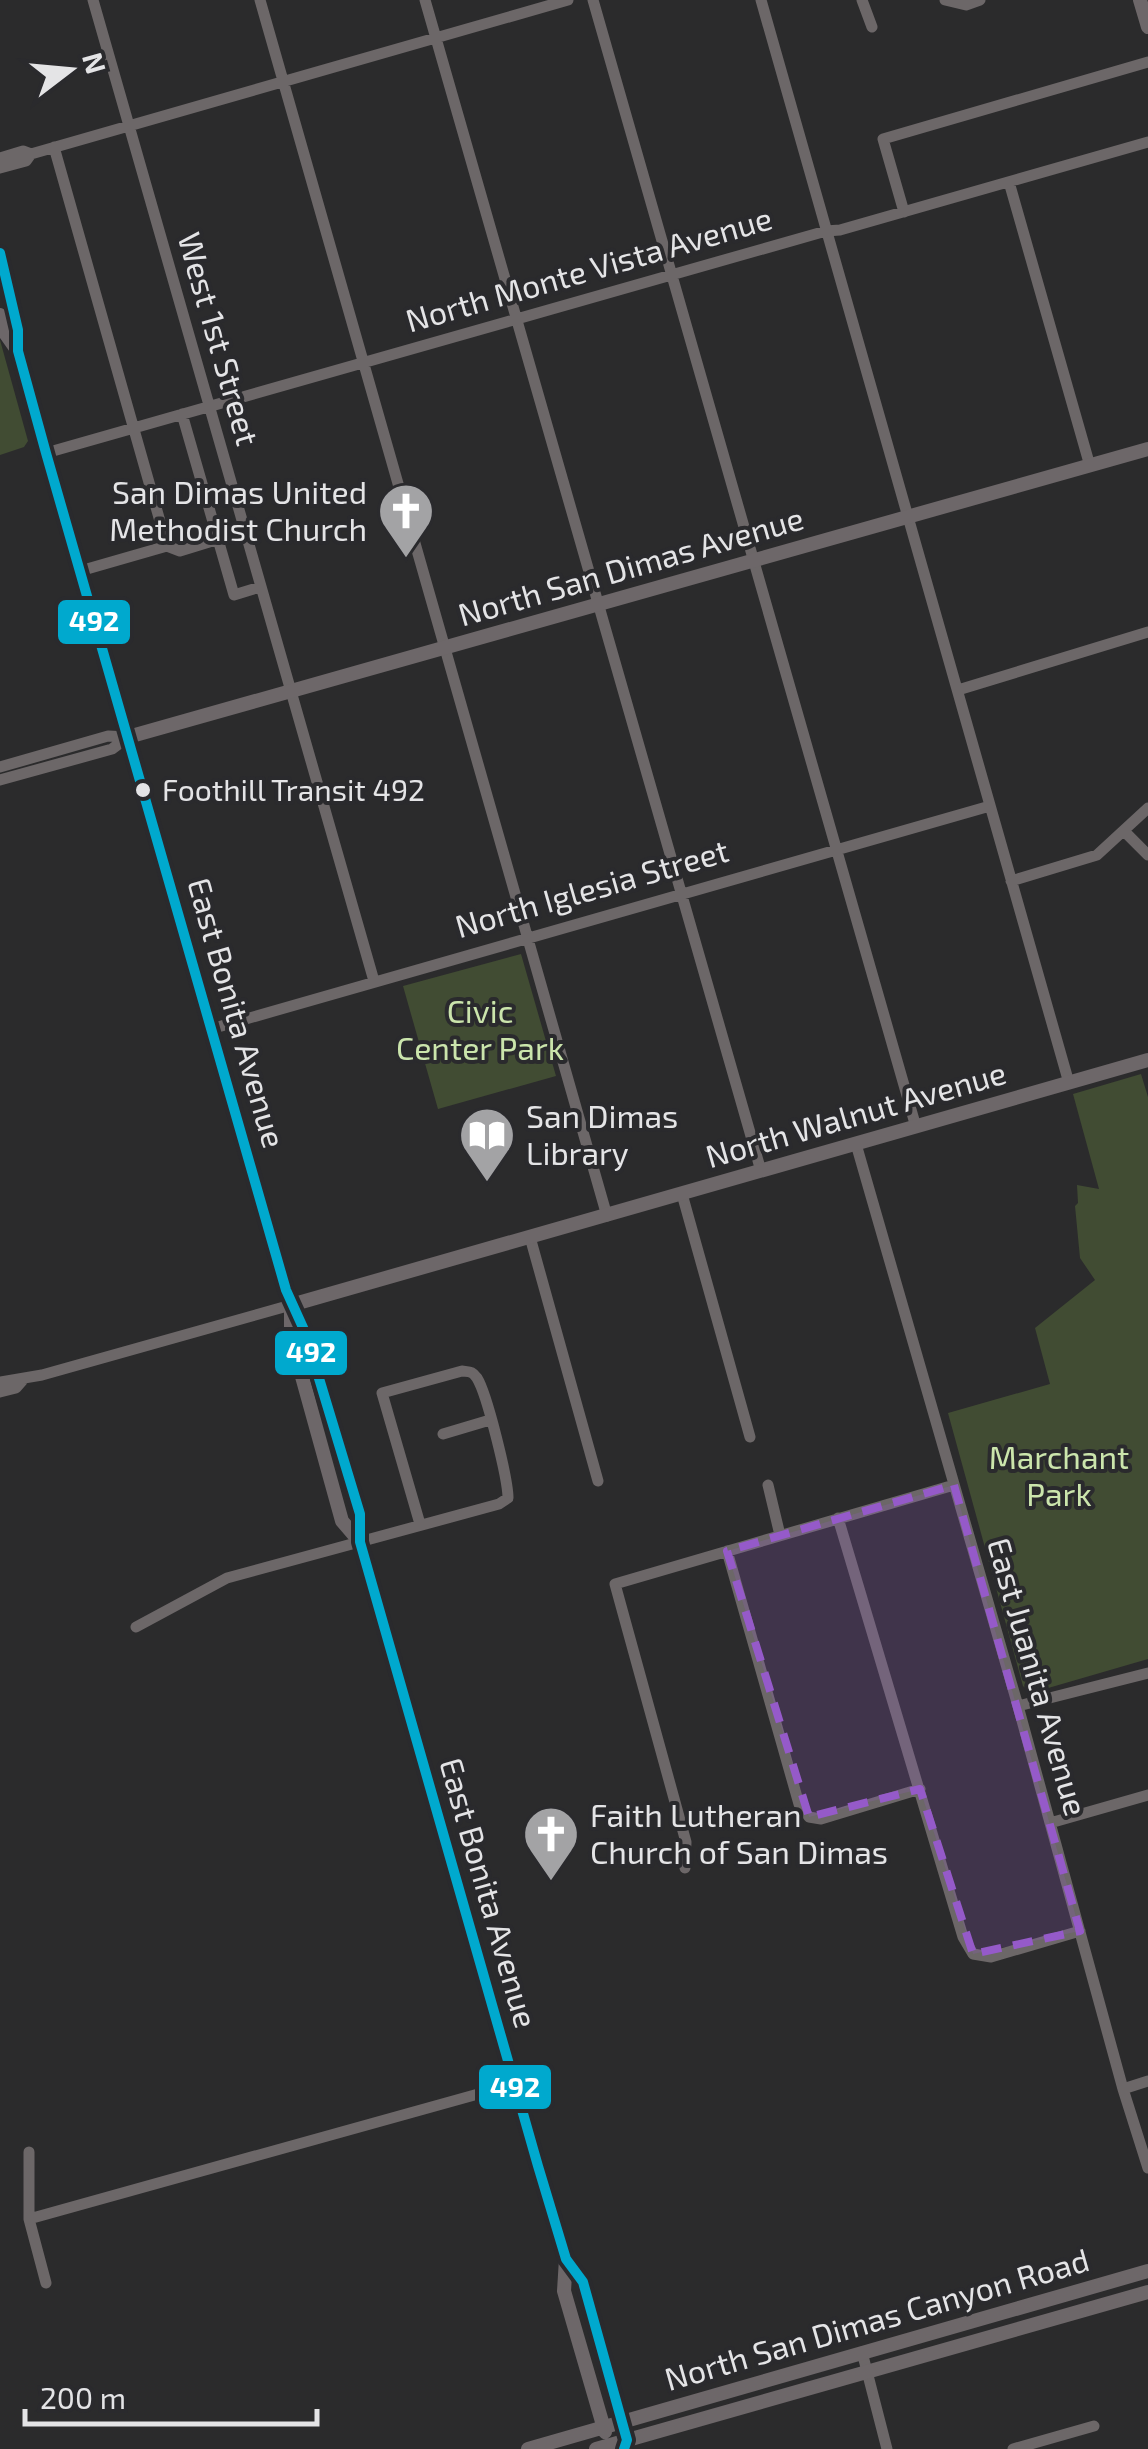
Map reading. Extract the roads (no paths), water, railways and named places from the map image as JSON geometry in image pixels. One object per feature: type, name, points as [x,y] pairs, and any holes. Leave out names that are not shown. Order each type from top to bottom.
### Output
[{"type":"main road","points":[[1140,0],[1148,27]]},
{"type":"main road","points":[[0,253],[18,330],[18,351]]},
{"type":"main road","points":[[0,315],[18,351]]},
{"type":"main road","name":"East Bonita Avenue","points":[[18,351],[291,1305],[305,1332],[360,1514],[360,1542],[514,2084],[566,2258],[583,2282],[621,2422],[614,2446]]},
{"type":"main road","name":"North San Dimas Avenue","points":[[128,737],[1148,449]]},
{"type":"main road","name":"North Walnut Avenue","points":[[291,1305],[1148,1060]]},
{"type":"main road","name":"East Bonita Avenue","points":[[566,2258],[564,2291],[604,2427],[614,2446]]},
{"type":"main road","name":"North San Dimas Canyon Road","points":[[528,2449],[1148,2271]]},
{"type":"main road","name":"North San Dimas Canyon Road","points":[[614,2446],[1148,2292]]},
{"type":"street","name":"West 1st Street","points":[[93,0],[374,982]]},
{"type":"street","points":[[260,0],[608,1216]]},
{"type":"street","points":[[426,0],[762,1171]]},
{"type":"street","points":[[0,158],[54,148],[568,0]]},
{"type":"street","points":[[593,0],[916,1127]]},
{"type":"street","points":[[761,0],[1069,1083]]},
{"type":"street","points":[[862,0],[872,26]]},
{"type":"street","points":[[945,0],[966,5],[980,0]]},
{"type":"street","points":[[904,212],[883,139],[1148,62]]},
{"type":"street","name":"North Monte Vista Avenue","points":[[46,453],[1148,142]]},
{"type":"street","points":[[54,148],[166,546]]},
{"type":"street","points":[[0,168],[26,161],[31,154]]},
{"type":"street","points":[[1009,182],[1090,466]]},
{"type":"street","points":[[182,414],[234,595],[260,587]]},
{"type":"street","points":[[80,571],[166,546],[180,551],[219,540]]},
{"type":"street","points":[[958,690],[1148,632]]},
{"type":"street","points":[[0,767],[108,736],[128,737]]},
{"type":"street","points":[[0,780],[112,748],[128,737]]},
{"type":"street","name":"North Iglesia Street","points":[[211,1029],[990,806]]},
{"type":"street","points":[[1011,881],[1097,855],[1148,808]]},
{"type":"street","points":[[1124,831],[1148,855]]},
{"type":"street","name":"East Juanita Avenue","points":[[856,1144],[1148,2168]]},
{"type":"street","points":[[682,1194],[750,1437]]},
{"type":"street","points":[[530,1238],[598,1481]]},
{"type":"street","points":[[0,1382],[23,1380],[291,1305]]},
{"type":"street","points":[[136,1627],[228,1578],[360,1542],[508,1498],[478,1379],[470,1372],[462,1370],[382,1393],[420,1524]]},
{"type":"street","points":[[0,1392],[16,1388],[23,1380]]},
{"type":"street","points":[[443,1434],[490,1420]]},
{"type":"street","points":[[685,1868],[686,1842],[615,1584],[954,1484]]},
{"type":"street","points":[[768,1485],[780,1535]]},
{"type":"street","points":[[838,1518],[963,1937],[973,1954],[991,1956],[1080,1931]]},
{"type":"street","points":[[727,1550],[799,1804],[809,1817],[821,1818],[920,1789]]},
{"type":"street","points":[[1018,1706],[1148,1674]]},
{"type":"street","points":[[1050,1823],[1148,1795]]},
{"type":"street","points":[[1123,2088],[1148,2081]]},
{"type":"street","points":[[30,2218],[514,2084]]},
{"type":"street","points":[[29,2152],[30,2218],[46,2282]]},
{"type":"street","points":[[862,2352],[887,2449]]},
{"type":"street","points":[[1014,2449],[1094,2426]]},
{"type":"place","name":"San Dimas United Methodist Church","points":[[406,560]]},
{"type":"place","name":"Foothill Transit 492","points":[[143,790]]},
{"type":"place","name":"San Dimas Library","points":[[487,1184]]},
{"type":"place","name":"Faith Lutheran Church of San Dimas","points":[[551,1883]]},
{"type":"park label","name":"Civic Center Park","points":[[480,1030]]},
{"type":"park label","name":"Marchant Park","points":[[1059,1476]]}]
